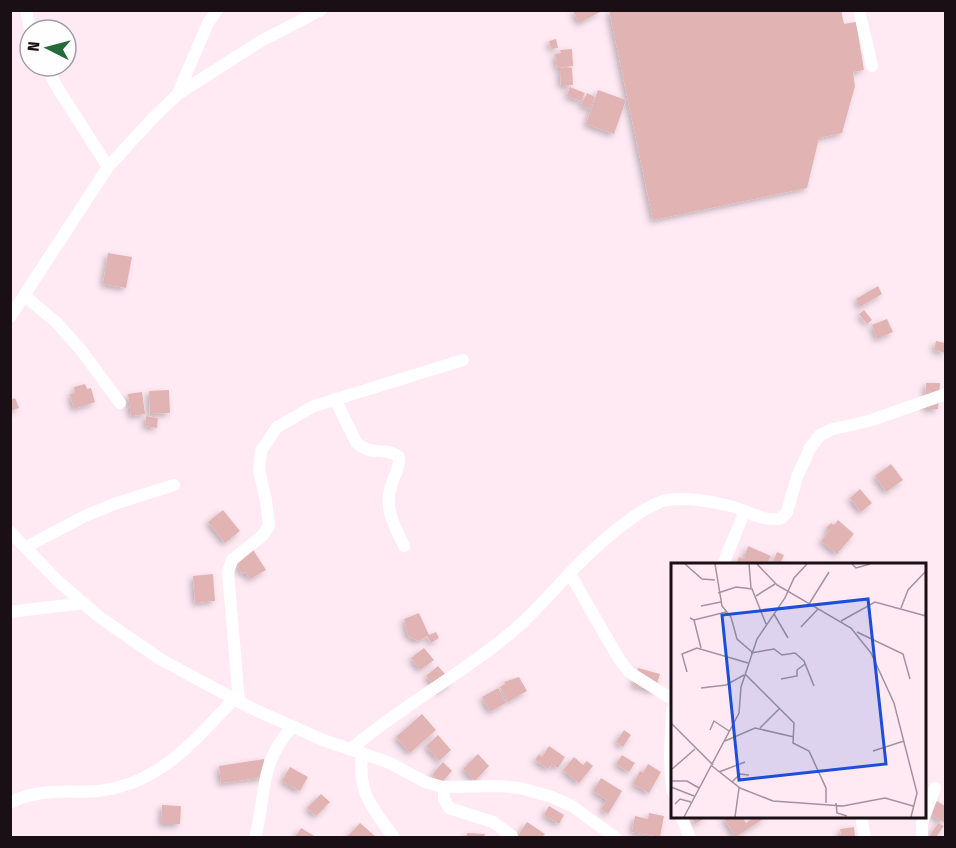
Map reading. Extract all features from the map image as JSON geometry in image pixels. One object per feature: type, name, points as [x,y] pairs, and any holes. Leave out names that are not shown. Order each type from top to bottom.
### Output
[{"type":"street","points":[[177,94],[208,23],[217,10]]},
{"type":"street","points":[[10,317],[108,167],[177,94],[261,41],[321,10]]},
{"type":"street","points":[[859,10],[872,66]]},
{"type":"street","points":[[52,78],[108,167]]},
{"type":"street","points":[[25,296],[57,323],[81,350],[120,403]]},
{"type":"street","points":[[237,700],[228,572],[232,560],[263,535],[269,526],[268,509],[259,470],[261,451],[278,427],[314,406],[463,360]]},
{"type":"street","points":[[356,751],[381,724],[502,640],[544,602],[591,550],[631,518],[666,500],[706,500],[768,520],[782,518],[787,512],[797,477],[810,448],[820,435],[833,429],[869,421],[945,394]]},
{"type":"street","points":[[335,399],[356,442],[362,448],[395,453],[399,457],[398,469],[388,497],[388,511],[405,546]]},
{"type":"street","points":[[26,547],[84,516],[174,485]]},
{"type":"street","points":[[723,563],[745,511]]},
{"type":"street","points":[[10,532],[59,582],[105,621],[160,659],[237,700],[292,727],[390,763],[425,782],[444,787],[520,788],[552,797],[572,806],[616,837]]},
{"type":"street","points":[[570,574],[619,659],[629,672],[671,698]]},
{"type":"street","points":[[10,612],[84,603]]},
{"type":"street","points":[[10,803],[27,795],[38,793],[98,791],[129,785],[149,776],[187,748],[237,700]]},
{"type":"street","points":[[255,837],[262,788],[268,766],[279,741],[292,727]]},
{"type":"street","points":[[671,733],[671,773]]},
{"type":"street","points":[[356,751],[366,797],[394,837]]},
{"type":"street","points":[[444,787],[444,799],[449,808],[493,822],[512,836]]},
{"type":"street","points":[[926,812],[935,788]]},
{"type":"street","points":[[10,790],[27,795]]},
{"type":"street","points":[[682,818],[690,837]]},
{"type":"street","points":[[861,818],[865,837]]},
{"type":"street","points":[[922,837],[924,818]]},
{"type":"building","points":[[573,10],[604,10],[579,23]]},
{"type":"building","points":[[609,10],[841,10],[844,24],[856,22],[864,70],[853,72],[855,86],[842,133],[819,138],[807,188],[653,220]]},
{"type":"building","points":[[556,39],[558,48],[551,49],[549,41]]},
{"type":"building","points":[[572,49],[573,66],[557,68],[555,54],[561,53],[560,50]]},
{"type":"building","points":[[560,68],[572,68],[573,85],[561,86]]},
{"type":"building","points":[[570,87],[585,93],[581,101],[567,96]]},
{"type":"building","points":[[598,90],[626,100],[614,134],[586,124]]},
{"type":"building","points":[[587,93],[595,97],[589,109],[581,105]]},
{"type":"building","points":[[108,253],[132,257],[126,288],[103,284]]},
{"type":"building","points":[[878,286],[882,294],[860,307],[856,299]]},
{"type":"building","points":[[864,310],[872,320],[867,324],[859,314]]},
{"type":"building","points":[[887,319],[893,332],[877,339],[872,325]]},
{"type":"building","points":[[936,341],[945,343],[945,353],[934,350]]},
{"type":"building","points":[[926,383],[940,383],[938,409],[925,409]]},
{"type":"building","points":[[85,384],[87,389],[91,388],[95,402],[74,409],[70,394],[75,393],[74,387]]},
{"type":"building","points":[[169,390],[170,413],[150,414],[149,391]]},
{"type":"building","points":[[142,392],[145,414],[131,416],[128,394]]},
{"type":"building","points":[[15,398],[19,408],[10,411],[10,400]]},
{"type":"building","points":[[146,416],[158,418],[157,428],[145,426]]},
{"type":"building","points":[[891,464],[903,480],[886,492],[875,476]]},
{"type":"building","points":[[860,489],[872,503],[861,512],[850,498]]},
{"type":"building","points":[[223,510],[240,531],[225,543],[208,522]]},
{"type":"building","points":[[838,520],[854,534],[837,554],[821,541],[829,531],[826,528],[831,523],[834,525]]},
{"type":"building","points":[[748,546],[771,556],[768,563],[736,563],[739,557],[744,559]]},
{"type":"building","points":[[252,548],[266,570],[250,579],[245,572],[242,574],[237,565],[240,563],[236,558]]},
{"type":"building","points":[[777,552],[784,555],[780,563],[772,563]]},
{"type":"building","points":[[213,574],[215,601],[195,603],[193,576]]},
{"type":"building","points":[[419,613],[429,635],[436,632],[439,638],[431,643],[427,636],[419,641],[409,637],[405,627],[404,619]]},
{"type":"building","points":[[424,648],[434,660],[420,670],[411,658]]},
{"type":"building","points":[[438,666],[452,682],[439,692],[426,676]]},
{"type":"building","points":[[638,668],[660,674],[655,691],[633,685]]},
{"type":"building","points":[[519,677],[527,691],[508,702],[500,687],[505,684],[504,682]]},
{"type":"building","points":[[498,688],[506,703],[490,712],[482,697]]},
{"type":"building","points":[[422,714],[436,730],[410,753],[396,737]]},
{"type":"building","points":[[624,730],[631,735],[623,747],[616,742]]},
{"type":"building","points":[[438,735],[451,750],[439,761],[426,746]]},
{"type":"building","points":[[549,746],[565,757],[558,768],[552,764],[548,769],[535,760],[539,754],[542,757]]},
{"type":"building","points":[[478,754],[489,766],[475,781],[463,769]]},
{"type":"building","points":[[622,755],[635,763],[629,772],[616,764]]},
{"type":"building","points":[[574,757],[583,765],[587,761],[593,766],[579,783],[563,770]]},
{"type":"building","points":[[264,759],[266,777],[221,783],[219,766]]},
{"type":"building","points":[[443,762],[452,771],[441,783],[432,775]]},
{"type":"building","points":[[648,764],[661,772],[649,793],[633,784],[640,771],[643,773]]},
{"type":"building","points":[[290,767],[308,777],[300,791],[282,781]]},
{"type":"building","points":[[601,778],[622,791],[608,814],[601,809],[607,800],[593,791]]},
{"type":"building","points":[[321,794],[330,802],[316,816],[307,808]]},
{"type":"building","points":[[937,801],[945,806],[945,823],[930,814]]},
{"type":"building","points":[[162,805],[181,806],[180,824],[161,824]]},
{"type":"building","points":[[549,806],[564,815],[559,824],[544,815]]},
{"type":"building","points":[[649,813],[664,816],[660,837],[632,832],[635,816],[648,819]]},
{"type":"building","points":[[692,818],[705,818],[695,824]]},
{"type":"building","points":[[724,818],[743,818],[746,823],[752,818],[765,818],[735,837]]},
{"type":"building","points":[[527,822],[545,834],[542,837],[517,837]]},
{"type":"building","points":[[360,823],[376,837],[347,837]]},
{"type":"building","points":[[938,823],[944,826],[936,837],[929,837]]},
{"type":"building","points":[[854,827],[855,837],[839,837],[840,829]]},
{"type":"building","points":[[301,828],[316,837],[295,837]]},
{"type":"building","points":[[467,833],[485,834],[484,837],[467,837]]}]
